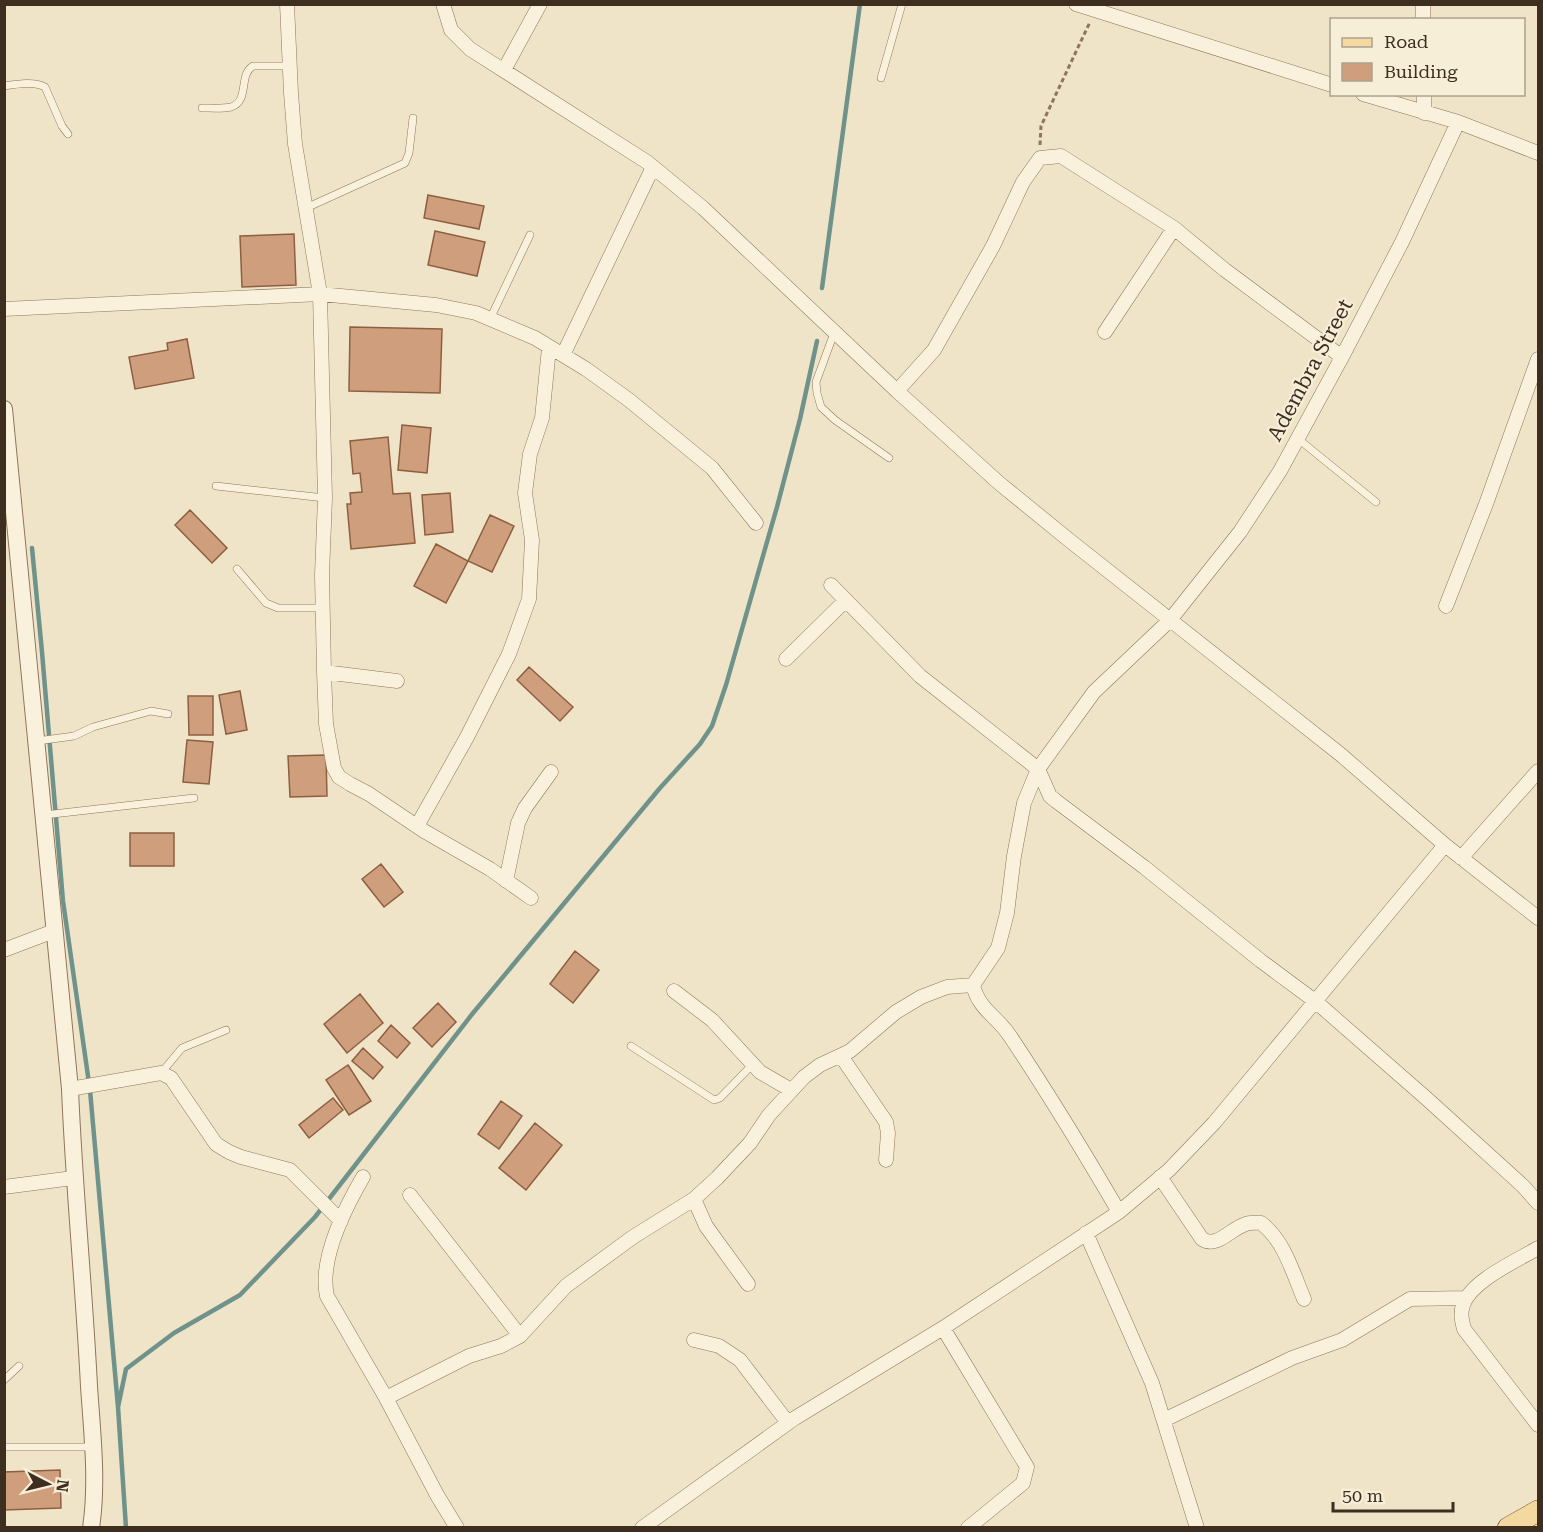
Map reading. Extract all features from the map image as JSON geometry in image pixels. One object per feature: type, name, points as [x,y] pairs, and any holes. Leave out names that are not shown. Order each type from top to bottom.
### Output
[{"type":"main road","points":[[1508,1527],[1539,1511]]},
{"type":"street","points":[[287,4],[295,144],[320,294],[325,498],[322,575],[324,672],[326,723],[335,772],[344,781],[490,869],[531,898]]},
{"type":"street","points":[[443,4],[452,30],[470,49],[653,167],[703,208],[834,333],[999,483],[1340,754],[1445,845],[1539,918]]},
{"type":"street","points":[[504,70],[540,4]]},
{"type":"street","points":[[1076,4],[1330,84]]},
{"type":"street","points":[[1369,96],[1458,122],[1539,153]]},
{"type":"street","points":[[1424,96],[1424,113]]},
{"type":"street","name":"Adembra Street","points":[[973,985],[998,948],[1007,914],[1024,802],[1038,769],[1094,692],[1170,620],[1240,532],[1280,471],[1402,242],[1458,122]]},
{"type":"street","points":[[897,391],[934,350],[993,246],[1023,182],[1040,159],[1061,156],[1174,228],[1225,270],[1342,357]]},
{"type":"street","points":[[563,355],[653,167]]},
{"type":"street","points":[[1105,332],[1174,228]]},
{"type":"street","points":[[4,309],[320,294],[436,306],[476,313],[535,338],[586,369],[629,400],[712,468],[756,523]]},
{"type":"street","points":[[417,826],[467,737],[504,664],[529,599],[532,540],[525,493],[530,454],[542,418],[549,348]]},
{"type":"street","points":[[1446,606],[1539,359]]},
{"type":"street","points":[[4,408],[54,931],[82,1087],[74,1178],[87,1343],[92,1447],[91,1527]]},
{"type":"street","points":[[831,585],[920,676],[1038,769],[1050,796],[1315,1001],[1426,1098],[1539,1203]]},
{"type":"street","points":[[786,659],[846,600]]},
{"type":"street","points":[[324,672],[397,681]]},
{"type":"street","points":[[1461,858],[1539,771]]},
{"type":"street","points":[[506,881],[518,823],[525,808],[550,772]]},
{"type":"street","points":[[642,1527],[788,1423],[943,1328],[1119,1212],[1160,1177],[1214,1123],[1445,845]]},
{"type":"street","points":[[4,950],[54,931]]},
{"type":"street","points":[[386,1398],[469,1356],[501,1346],[520,1336],[566,1286],[633,1237],[694,1199],[750,1143],[769,1115],[791,1090],[820,1065],[862,1043],[896,1011],[921,997],[947,987],[973,985],[976,998],[1001,1022],[1061,1113],[1119,1212]]},
{"type":"street","points":[[674,991],[712,1020],[752,1065],[791,1090]]},
{"type":"street","points":[[841,1056],[886,1122],[888,1133],[886,1160]]},
{"type":"street","points":[[82,1087],[161,1073],[171,1078],[216,1144],[241,1157],[290,1170],[336,1216]]},
{"type":"street","points":[[363,1177],[345,1209],[336,1216],[325,1271],[324,1283],[327,1296],[457,1527]]},
{"type":"street","points":[[1160,1177],[1202,1239],[1207,1242],[1214,1242],[1245,1224],[1261,1223],[1271,1230],[1284,1251],[1304,1299]]},
{"type":"street","points":[[4,1186],[74,1178]]},
{"type":"street","points":[[410,1195],[520,1336]]},
{"type":"street","points":[[694,1199],[706,1226],[748,1284]]},
{"type":"street","points":[[1086,1233],[1152,1383],[1197,1527]]},
{"type":"street","points":[[1539,1248],[1476,1285],[1466,1298],[1461,1314],[1464,1329],[1539,1425]]},
{"type":"street","points":[[1164,1420],[1292,1358],[1342,1340],[1400,1303],[1410,1299],[1466,1298]]},
{"type":"street","points":[[943,1328],[1027,1467],[1023,1483],[968,1527]]},
{"type":"street","points":[[694,1340],[719,1346],[740,1360],[788,1423]]},
{"type":"lane","points":[[881,78],[902,4]]},
{"type":"lane","points":[[202,108],[229,108],[240,102],[245,74],[253,66],[290,66]]},
{"type":"lane","points":[[4,86],[40,84],[45,87],[54,110],[68,134]]},
{"type":"lane","points":[[306,208],[405,163],[409,153],[412,118]]},
{"type":"lane","points":[[490,319],[530,235]]},
{"type":"lane","points":[[834,333],[816,382],[816,393],[821,407],[835,420],[889,458]]},
{"type":"lane","points":[[1297,438],[1376,502]]},
{"type":"lane","points":[[216,486],[325,498]]},
{"type":"lane","points":[[237,569],[271,606],[322,608]]},
{"type":"lane","points":[[37,741],[74,736],[93,727],[151,711],[168,714]]},
{"type":"lane","points":[[43,815],[194,798]]},
{"type":"lane","points":[[161,1073],[182,1048],[226,1030]]},
{"type":"lane","points":[[630,1046],[714,1100],[720,1098],[752,1065]]},
{"type":"lane","points":[[4,1380],[19,1366]]},
{"type":"lane","points":[[4,1447],[92,1447]]},
{"type":"path","points":[[1040,159],[1041,126],[1096,10]]},
{"type":"building","points":[[428,195],[484,206],[479,229],[424,218]]},
{"type":"building","points":[[435,231],[485,242],[477,276],[428,265]]},
{"type":"building","points":[[294,234],[296,285],[242,287],[240,236]]},
{"type":"building","points":[[350,327],[442,329],[440,393],[349,391]]},
{"type":"building","points":[[187,339],[194,378],[135,389],[129,357],[168,350],[167,343]]},
{"type":"building","points":[[402,425],[431,428],[427,473],[398,470]]},
{"type":"building","points":[[388,437],[393,494],[410,493],[415,543],[351,549],[347,504],[351,504],[350,493],[362,492],[360,473],[353,474],[350,441]]},
{"type":"building","points":[[450,493],[453,532],[425,535],[422,495]]},
{"type":"building","points":[[190,510],[227,548],[212,563],[175,525]]},
{"type":"building","points":[[490,515],[514,526],[492,572],[468,561]]},
{"type":"building","points":[[436,544],[468,561],[446,603],[414,586]]},
{"type":"building","points":[[529,667],[573,707],[560,721],[517,680]]},
{"type":"building","points":[[240,691],[247,730],[226,734],[219,695]]},
{"type":"building","points":[[188,696],[213,696],[213,735],[189,735]]},
{"type":"building","points":[[187,740],[213,742],[209,784],[183,782]]},
{"type":"building","points":[[326,755],[327,796],[290,797],[288,756]]},
{"type":"building","points":[[130,833],[174,833],[174,866],[130,866]]},
{"type":"building","points":[[381,864],[403,892],[384,907],[362,879]]},
{"type":"building","points":[[575,951],[599,970],[573,1003],[550,984]]},
{"type":"building","points":[[360,994],[383,1023],[347,1053],[324,1024]]},
{"type":"building","points":[[438,1003],[456,1022],[432,1047],[413,1028]]},
{"type":"building","points":[[391,1025],[410,1043],[397,1058],[378,1041]]},
{"type":"building","points":[[363,1048],[383,1067],[373,1079],[352,1061]]},
{"type":"building","points":[[348,1065],[371,1101],[349,1115],[326,1080]]},
{"type":"building","points":[[333,1098],[343,1110],[309,1138],[299,1125]]},
{"type":"building","points":[[501,1101],[522,1116],[499,1149],[478,1134]]},
{"type":"building","points":[[535,1123],[562,1145],[526,1190],[499,1168]]},
{"type":"building","points":[[60,1470],[61,1508],[4,1510],[4,1472]]},
{"type":"waterway","points":[[822,288],[860,4]]},
{"type":"waterway","points":[[118,1407],[126,1369],[174,1333],[240,1295],[315,1217],[473,1013],[660,788],[700,744],[712,726],[777,507],[817,341]]},
{"type":"waterway","points":[[32,548],[63,901],[90,1090],[118,1407],[126,1528]]}]
